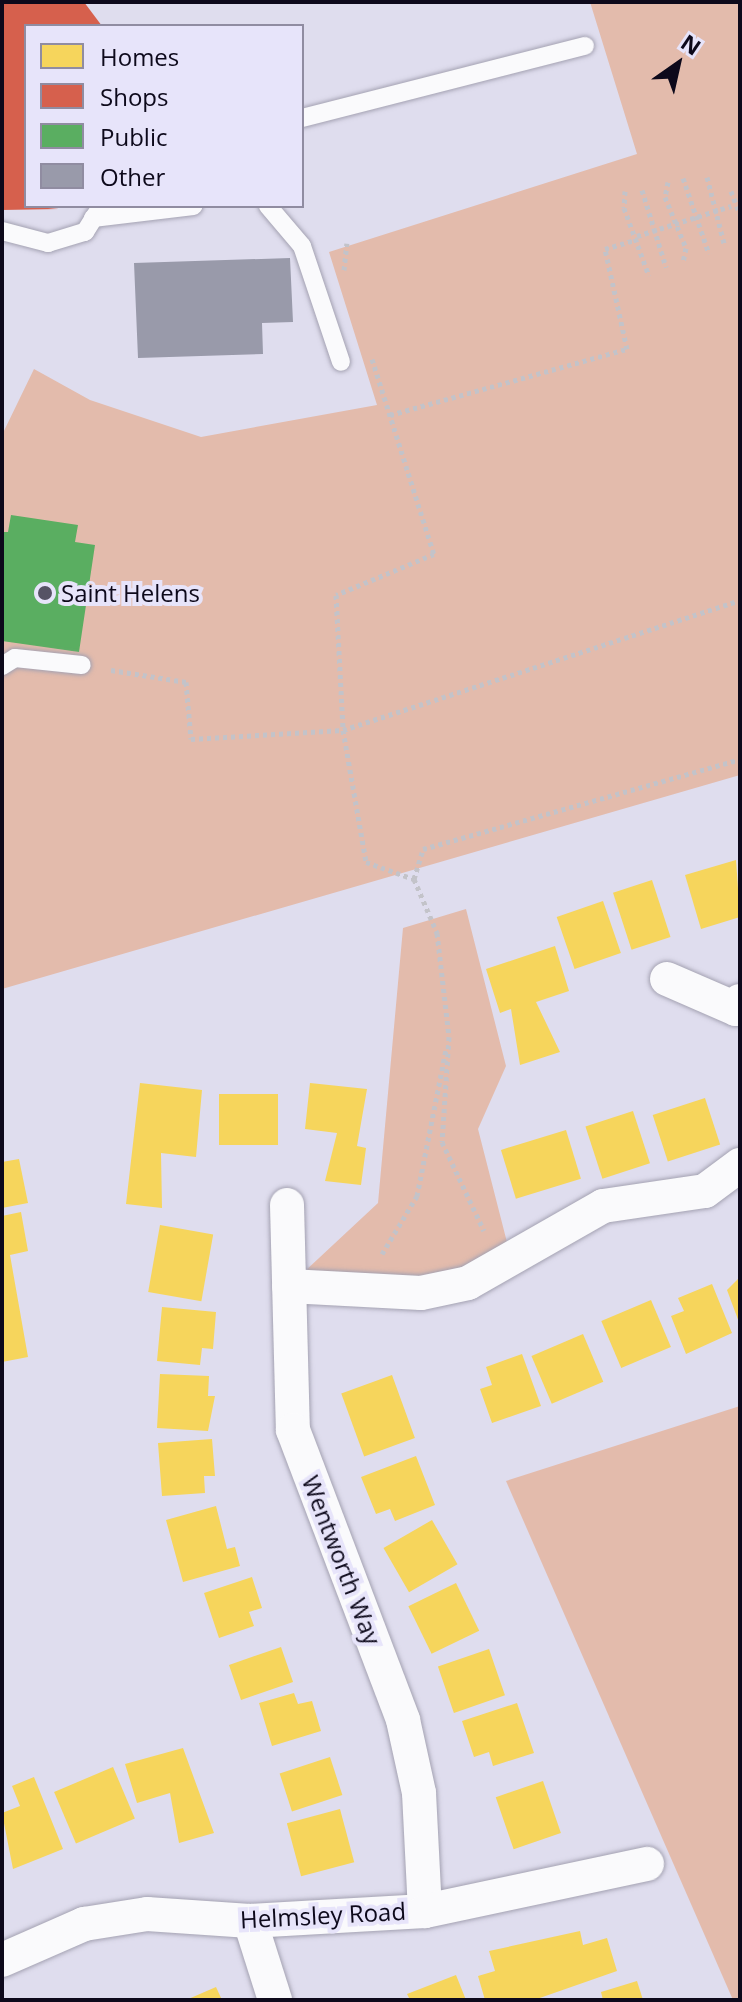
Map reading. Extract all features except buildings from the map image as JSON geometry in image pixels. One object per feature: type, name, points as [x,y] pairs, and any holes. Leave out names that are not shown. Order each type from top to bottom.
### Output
[{"type":"street","points":[[667,979],[739,1010]]},
{"type":"street","points":[[289,1286],[358,1294],[421,1293],[468,1283],[603,1206],[705,1191],[740,1165]]},
{"type":"street","name":"Wentworth Way","points":[[287,1205],[293,1430],[403,1720],[419,1793],[425,1911]]},
{"type":"street","name":"Helmsley Road","points":[[2,1960],[84,1924],[132,1917],[250,1921],[425,1911],[647,1864]]},
{"type":"street","points":[[250,1921],[275,2000]]},
{"type":"lane","points":[[304,117],[585,46]]},
{"type":"lane","points":[[2,231],[48,243],[85,232],[97,212],[161,208]]},
{"type":"lane","points":[[270,208],[302,246],[341,362]]},
{"type":"lane","points":[[2,666],[15,658],[82,665]]},
{"type":"path","points":[[707,177],[718,210],[720,241],[725,247]]},
{"type":"path","points":[[683,180],[692,191],[700,246],[709,254]]},
{"type":"path","points":[[668,182],[663,196],[678,223],[683,262]]},
{"type":"path","points":[[731,191],[731,206],[740,214]]},
{"type":"path","points":[[640,192],[651,201],[666,267]]},
{"type":"path","points":[[626,194],[621,208],[638,238],[649,276]]},
{"type":"path","points":[[390,415],[627,349],[605,249],[731,206]]},
{"type":"path","points":[[347,243],[348,283]]},
{"type":"path","points":[[367,342],[434,554],[336,595],[343,730],[366,862],[414,879]]},
{"type":"path","points":[[82,665],[186,682],[191,739],[343,730],[740,600]]},
{"type":"path","points":[[495,1267],[442,1142],[449,1037],[437,933],[414,879],[423,849],[740,759]]},
{"type":"path","points":[[358,1294],[417,1196],[449,1037]]},
{"type":"shaded area","points":[[590,2],[740,2],[740,775],[2,989],[2,435],[34,369],[90,400],[201,437],[377,405],[329,252],[637,154]]},
{"type":"shaded area","points":[[466,909],[506,1066],[478,1129],[511,1258],[468,1283],[289,1286],[378,1203],[403,928]]},
{"type":"shaded area","points":[[740,1406],[740,2000],[733,2000],[506,1481]]},
{"type":"place","name":"Saint Helens","points":[[45,593]]}]
